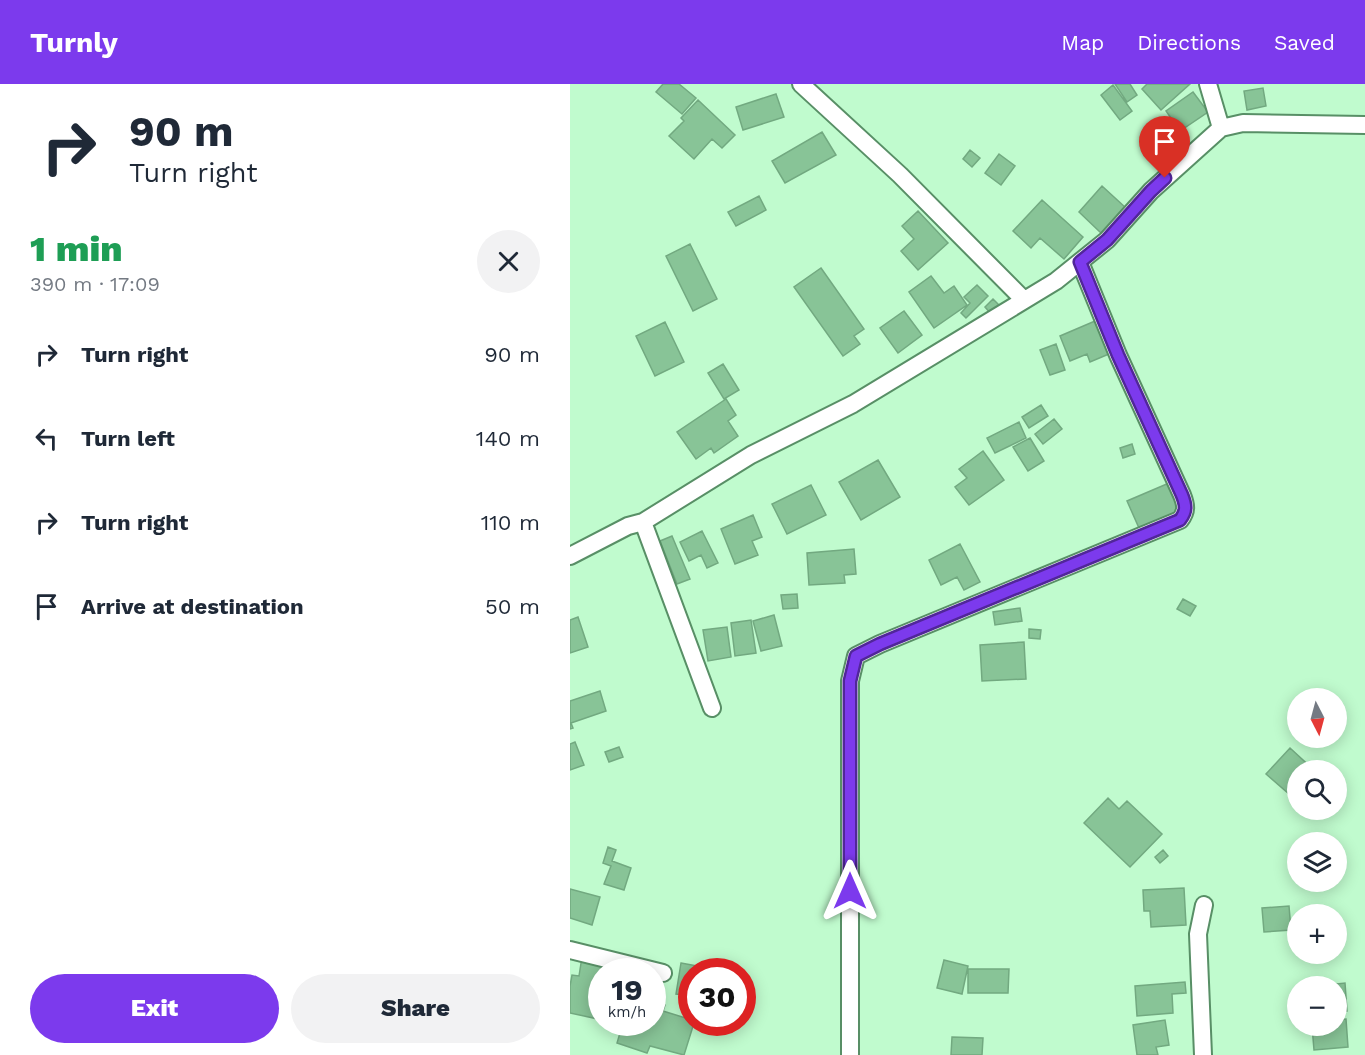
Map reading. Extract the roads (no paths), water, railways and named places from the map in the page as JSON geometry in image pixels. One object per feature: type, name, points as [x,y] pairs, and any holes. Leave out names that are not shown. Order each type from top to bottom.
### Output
[{"type":"street","points":[[801,84],[900,175],[1024,300]]},
{"type":"street","points":[[1208,84],[1221,128]]},
{"type":"street","points":[[570,555],[628,526],[643,522],[751,455],[853,404],[1056,281],[1107,240],[1151,191],[1221,128],[1243,123],[1365,125]]},
{"type":"street","points":[[850,1055],[850,681],[856,656],[1180,520],[1185,514],[1186,505],[1182,495],[1118,355],[1080,262]]},
{"type":"street","points":[[643,522],[712,708]]},
{"type":"street","points":[[1203,1055],[1198,934],[1204,905]]},
{"type":"street","points":[[570,950],[602,958]]}]
